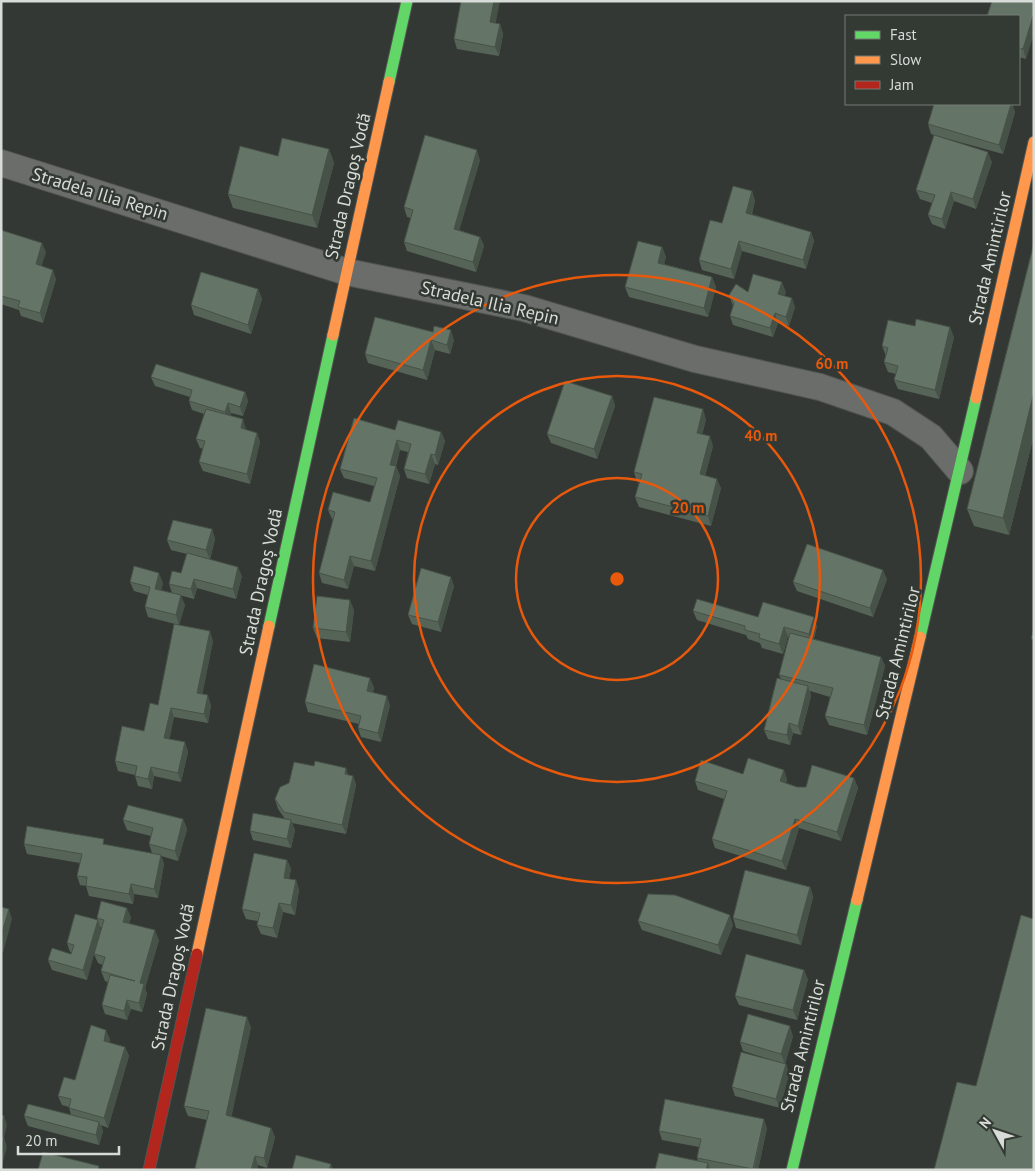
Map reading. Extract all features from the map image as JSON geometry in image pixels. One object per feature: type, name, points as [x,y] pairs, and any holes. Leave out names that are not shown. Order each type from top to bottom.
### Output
[{"type":"street","name":"Strada Dragoș Vodă","points":[[149,1170],[407,1]]},
{"type":"street","name":"Strada Amintirilor","points":[[792,1170],[960,471],[1034,142]]},
{"type":"street","name":"Stradela Ilia Repin","points":[[1,163],[347,272],[524,308],[695,359],[820,387],[893,412],[931,437],[960,471]]},
{"type":"building","points":[[461,1],[494,1],[490,22],[500,24],[495,47],[454,39]]},
{"type":"building","points":[[992,1],[1034,1],[1034,13],[1023,49],[1020,48],[1020,15],[987,15]]},
{"type":"building","points":[[934,105],[1011,105],[999,145],[928,124]]},
{"type":"building","points":[[425,135],[477,150],[454,229],[480,237],[473,262],[404,242],[413,210],[404,207]]},
{"type":"building","points":[[934,135],[988,152],[973,199],[951,192],[942,219],[928,215],[935,195],[916,190]]},
{"type":"building","points":[[282,138],[329,149],[312,215],[228,194],[240,146],[278,156]]},
{"type":"building","points":[[733,186],[752,191],[746,213],[811,232],[803,260],[739,241],[731,269],[699,260],[710,220],[722,223]]},
{"type":"building","points":[[1,230],[42,243],[36,264],[53,270],[40,313],[18,307],[20,301],[1,296]]},
{"type":"building","points":[[638,241],[662,247],[658,263],[712,277],[704,308],[625,287]]},
{"type":"building","points":[[1034,243],[1034,392],[1003,518],[967,509]]},
{"type":"building","points":[[201,272],[258,289],[248,325],[191,305]]},
{"type":"building","points":[[753,274],[782,282],[778,294],[792,298],[786,317],[775,313],[770,328],[730,316],[734,303],[729,295],[736,284],[748,292]]},
{"type":"building","points":[[375,317],[433,332],[434,326],[451,330],[447,345],[431,340],[423,370],[365,354]]},
{"type":"building","points":[[916,319],[950,327],[935,390],[894,380],[898,366],[884,362],[888,348],[882,346],[888,320],[915,326]]},
{"type":"building","points":[[156,364],[245,392],[240,407],[228,403],[225,412],[189,401],[192,390],[151,377]]},
{"type":"building","points":[[565,381],[612,396],[594,449],[547,434]]},
{"type":"building","points":[[654,397],[703,409],[697,433],[710,436],[700,474],[717,479],[708,516],[635,497],[642,474],[634,472]]},
{"type":"building","points":[[206,409],[243,419],[241,428],[257,433],[247,474],[199,462],[205,441],[196,439]]},
{"type":"building","points":[[354,418],[395,430],[398,420],[441,432],[435,455],[431,454],[425,474],[404,469],[411,444],[397,440],[390,465],[396,466],[371,561],[350,556],[344,580],[319,573],[335,512],[328,510],[333,492],[370,502],[377,478],[340,469]]},
{"type":"building","points":[[173,520],[212,529],[206,550],[167,540]]},
{"type":"building","points":[[807,544],[883,570],[870,608],[793,582]]},
{"type":"building","points":[[187,553],[238,567],[233,589],[194,579],[191,589],[169,584],[172,571],[181,573]]},
{"type":"building","points":[[134,566],[159,573],[155,589],[181,595],[176,615],[145,607],[150,587],[130,582]]},
{"type":"building","points":[[421,568],[451,577],[438,622],[408,615]]},
{"type":"building","points":[[317,596],[350,600],[346,632],[313,628]]},
{"type":"building","points":[[697,599],[758,617],[763,602],[814,617],[809,634],[784,627],[779,644],[759,638],[760,634],[745,630],[745,626],[693,611]]},
{"type":"building","points":[[174,624],[210,631],[197,693],[208,695],[204,714],[171,708],[164,738],[185,742],[178,773],[151,767],[148,779],[135,776],[137,766],[115,761],[122,726],[144,731],[150,703],[158,705]]},
{"type":"building","points":[[790,633],[881,657],[864,725],[825,716],[833,688],[779,675]]},
{"type":"building","points":[[314,664],[370,678],[367,691],[387,696],[378,733],[358,728],[361,716],[305,702]]},
{"type":"building","points":[[777,678],[808,686],[798,726],[789,723],[787,735],[764,730]]},
{"type":"building","points":[[748,758],[784,770],[780,781],[797,787],[806,787],[812,765],[854,778],[837,832],[795,819],[782,861],[712,839],[727,791],[695,781],[701,760],[743,774]]},
{"type":"building","points":[[315,761],[346,768],[345,774],[353,776],[342,825],[284,812],[275,799],[280,787],[289,783],[294,762],[314,766]]},
{"type":"building","points":[[128,805],[183,819],[175,851],[149,844],[153,828],[123,820]]},
{"type":"building","points":[[253,813],[291,820],[287,839],[250,831]]},
{"type":"building","points":[[27,826],[104,839],[103,844],[161,855],[154,889],[131,884],[129,894],[86,886],[87,877],[77,876],[82,854],[24,844]]},
{"type":"building","points":[[254,853],[287,860],[284,878],[296,880],[291,905],[279,903],[273,928],[257,925],[260,913],[242,909]]},
{"type":"building","points":[[745,870],[810,887],[797,935],[733,918]]},
{"type":"building","points":[[648,894],[675,895],[730,915],[718,945],[638,921]]},
{"type":"building","points":[[101,901],[127,908],[123,922],[155,930],[140,983],[144,984],[139,1003],[127,1000],[124,1011],[102,1005],[110,975],[135,981],[101,971],[105,957],[94,954],[104,920],[97,918]]},
{"type":"building","points":[[1,907],[9,909],[1,936]]},
{"type":"building","points":[[75,914],[98,920],[83,970],[48,960],[52,948],[71,954],[74,945],[67,943]]},
{"type":"building","points":[[1021,915],[1034,919],[1034,1170],[934,1170],[957,1082],[976,1086]]},
{"type":"building","points":[[746,954],[804,970],[793,1010],[735,996]]},
{"type":"building","points":[[206,1008],[247,1017],[226,1115],[271,1128],[264,1158],[255,1156],[251,1170],[204,1170],[195,1168],[209,1111],[184,1106]]},
{"type":"building","points":[[748,1014],[790,1026],[781,1054],[740,1042]]},
{"type":"building","points":[[91,1025],[106,1030],[104,1041],[125,1047],[104,1118],[69,1108],[71,1099],[58,1096],[64,1077],[75,1080]]},
{"type":"building","points":[[741,1052],[786,1064],[776,1099],[732,1087]]},
{"type":"building","points":[[665,1099],[764,1119],[753,1169],[697,1158],[701,1139],[659,1131]]},
{"type":"building","points":[[28,1104],[99,1122],[96,1135],[24,1116]]},
{"type":"building","points":[[43,1152],[99,1166],[98,1170],[38,1170]]},
{"type":"building","points":[[659,1153],[708,1163],[706,1170],[655,1170]]},
{"type":"building","points":[[296,1155],[331,1164],[329,1170],[292,1170]]},
{"type":"traffic: fast","points":[[389,82],[407,1]]},
{"type":"traffic: fast","points":[[269,626],[333,335]]},
{"type":"traffic: fast","points":[[920,637],[976,398]]},
{"type":"traffic: fast","points":[[792,1170],[857,900]]},
{"type":"traffic: slow","points":[[333,335],[389,82]]},
{"type":"traffic: slow","points":[[976,398],[1034,142]]},
{"type":"traffic: slow","points":[[197,954],[269,626]]},
{"type":"traffic: slow","points":[[857,900],[920,637]]},
{"type":"traffic: jam","points":[[149,1170],[197,954]]}]
